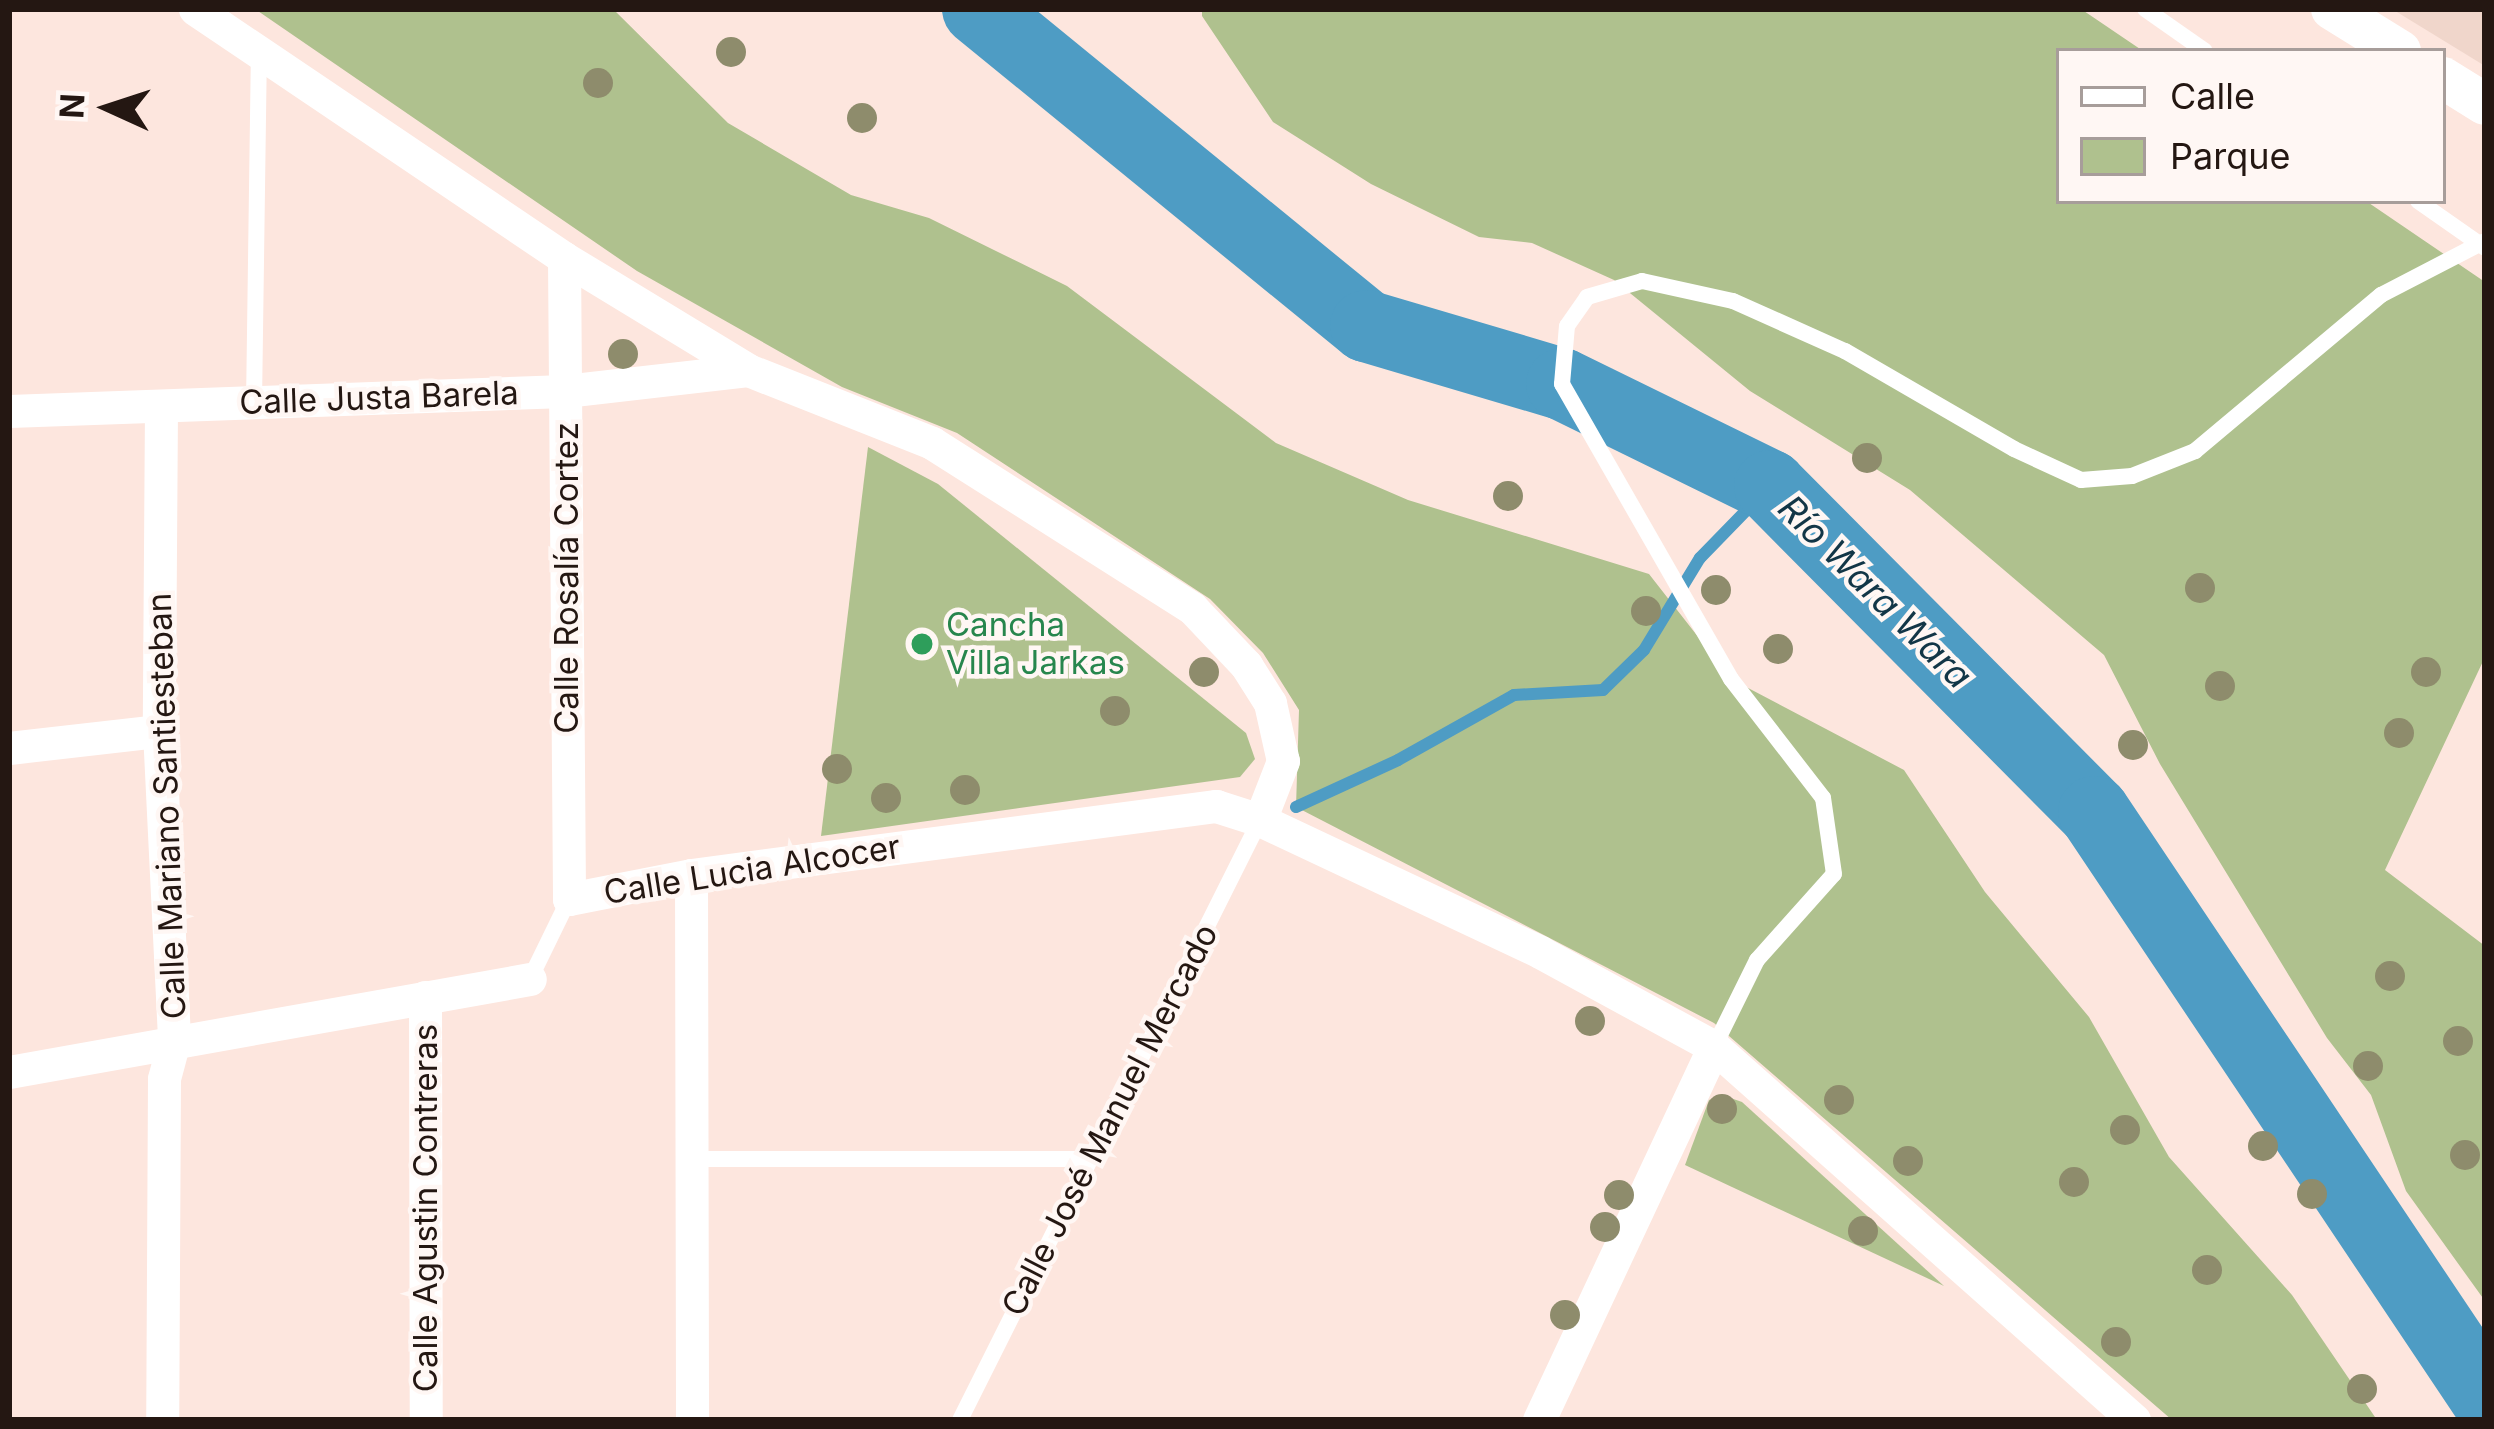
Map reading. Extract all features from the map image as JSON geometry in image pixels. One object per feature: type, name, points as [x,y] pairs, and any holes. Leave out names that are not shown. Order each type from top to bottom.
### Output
[{"type":"street","points":[[195,9],[564,258],[748,370],[932,443],[1192,608],[1246,665],[1270,703],[1282,761],[1261,820]]},
{"type":"street","points":[[2332,9],[2395,48]]},
{"type":"street","points":[[2446,80],[2485,104]]},
{"type":"street","name":"Calle Rosalía Cortez","points":[[564,258],[569,899]]},
{"type":"street","name":"Calle Justa Barela","points":[[9,411],[565,392],[748,370]]},
{"type":"street","name":"Calle Mariano Santiesteban","points":[[161,406],[159,731],[174,1041],[164,1079],[162,1420]]},
{"type":"street","points":[[9,748],[159,731]]},
{"type":"street","name":"Calle Lucia Alcocer","points":[[569,899],[691,875],[1216,806],[1261,820],[1540,952],[1714,1046],[2134,1420]]},
{"type":"street","points":[[691,875],[692,1420]]},
{"type":"street","name":"Calle Lucia Alcocer","points":[[9,1072],[530,979]]},
{"type":"street","name":"Calle Agustin Contreras","points":[[425,997],[426,1420]]},
{"type":"street","points":[[1540,1420],[1714,1046]]},
{"type":"lane","points":[[2145,9],[2200,48]]},
{"type":"lane","points":[[254,404],[259,53]]},
{"type":"lane","points":[[1714,1046],[1757,960],[1834,874],[1823,798],[1731,680],[1562,385],[1567,326],[1587,297],[1642,281],[1733,302],[1845,351],[2014,449],[2081,480],[2132,476],[2194,451],[2381,295],[2483,245],[2422,204]]},
{"type":"lane","name":"Calle José Manuel Mercado","points":[[960,1420],[1261,820]]},
{"type":"lane","name":"Calle Lucia Alcocer","points":[[530,979],[569,899]]},
{"type":"lane","points":[[692,1159],[1088,1159]]},
{"type":"shaded area","points":[[2392,9],[2485,9],[2485,66]]},
{"type":"green space","points":[[255,9],[613,9],[728,123],[851,195],[929,218],[1067,286],[1276,443],[1408,500],[1649,574],[1731,679],[1904,770],[1985,892],[2089,1017],[2169,1157],[2292,1295],[2377,1420],[2172,1420],[1714,1023],[1296,807],[1299,710],[1263,653],[1210,599],[957,433],[842,387],[637,271]]},
{"type":"green space","points":[[1202,9],[2081,9],[2139,48],[2056,48],[2056,204],[2370,204],[2485,282],[2485,657],[2385,870],[2485,946],[2485,1301],[2406,1191],[2371,1095],[2327,1038],[2160,764],[2104,655],[1910,490],[1750,391],[1614,280],[1532,243],[1479,237],[1371,184],[1273,122],[1202,16]]},
{"type":"green space","points":[[868,447],[938,484],[1246,733],[1255,759],[1240,777],[821,836]]},
{"type":"green space","points":[[1722,1095],[1742,1102],[1944,1286],[1685,1165],[1709,1100]]},
{"type":"waterway","name":"Río Wara Wara","points":[[978,9],[1366,326],[1562,384],[1770,486],[2094,812],[2485,1396]]},
{"type":"waterway","points":[[1296,807],[1398,760],[1514,695],[1603,690],[1644,650],[1700,558],[1770,486]]},
{"type":"place","name":"Cancha Villa Jarkas","points":[[922,644]]}]
